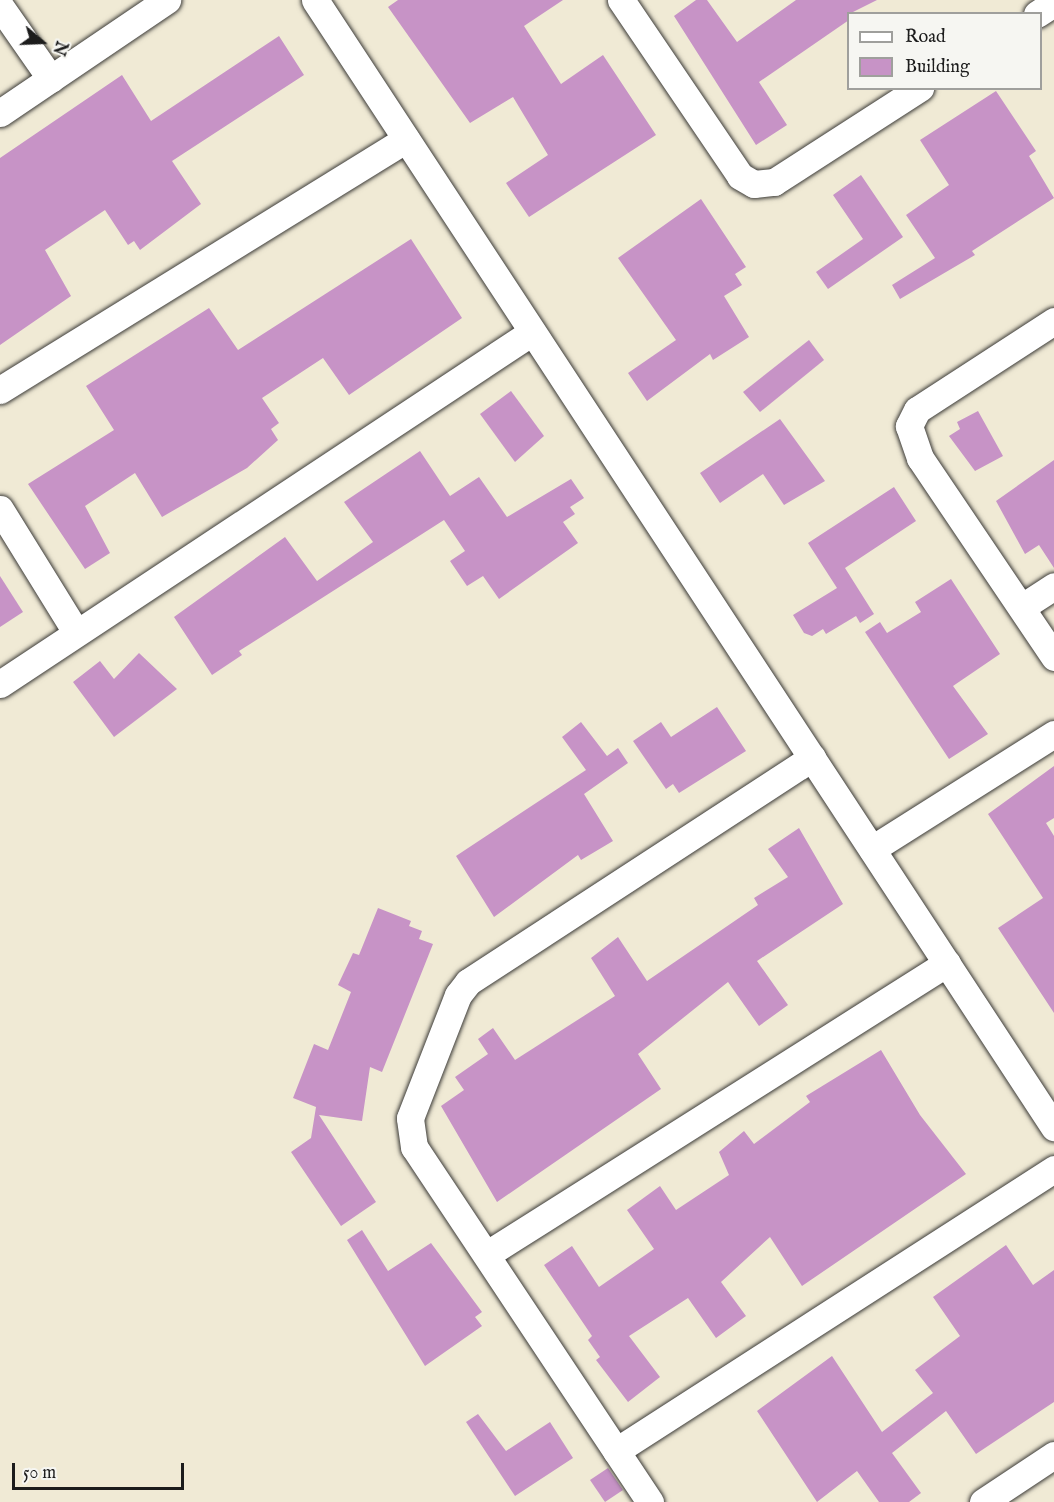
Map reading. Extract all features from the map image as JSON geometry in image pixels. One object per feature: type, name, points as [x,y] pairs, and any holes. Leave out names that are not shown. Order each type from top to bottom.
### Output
[{"type":"street","points":[[0,113],[167,0]]},
{"type":"street","points":[[625,1],[740,176],[754,184],[774,182],[917,90]]},
{"type":"street","points":[[1041,12],[1054,3]]},
{"type":"street","points":[[325,4],[406,139],[1054,1127]]},
{"type":"street","points":[[0,6],[51,79]]},
{"type":"street","points":[[0,390],[406,139]]},
{"type":"street","points":[[1054,321],[917,410],[909,426],[920,458],[1054,657]]},
{"type":"street","points":[[0,684],[532,332]]},
{"type":"street","points":[[0,509],[76,632]]},
{"type":"street","points":[[1022,607],[1054,586]]},
{"type":"street","points":[[872,849],[1054,734]]},
{"type":"street","points":[[650,1502],[489,1253],[414,1147],[410,1132],[410,1118],[458,994],[468,982],[812,758]]},
{"type":"street","points":[[489,1253],[946,963]]},
{"type":"street","points":[[616,1451],[1054,1169]]},
{"type":"street","points":[[982,1502],[1054,1455]]},
{"type":"building","points":[[398,0],[563,0],[524,26],[561,84],[603,55],[656,135],[529,217],[506,183],[548,155],[513,97],[470,123],[388,7]]},
{"type":"building","points":[[696,0],[707,0],[737,42],[796,0],[877,0],[853,12],[847,12],[847,21],[759,82],[787,125],[756,145],[674,16]]},
{"type":"building","points":[[279,36],[304,75],[172,161],[201,204],[140,250],[134,241],[128,245],[105,210],[45,250],[71,296],[0,345],[0,158],[122,75],[151,121]]},
{"type":"building","points":[[996,91],[1036,151],[1029,156],[1054,198],[972,251],[975,255],[900,299],[892,285],[935,258],[906,215],[949,185],[920,140]]},
{"type":"building","points":[[861,175],[903,237],[828,289],[816,272],[863,239],[833,195]]},
{"type":"building","points":[[701,199],[746,267],[735,274],[742,285],[724,296],[749,337],[713,360],[710,354],[647,401],[628,373],[676,340],[618,258]]},
{"type":"building","points":[[411,239],[462,318],[349,395],[323,358],[262,398],[279,423],[271,429],[278,440],[247,468],[162,517],[135,473],[85,506],[110,553],[85,569],[28,484],[114,430],[86,386],[209,308],[238,350]]},
{"type":"building","points":[[809,340],[824,360],[760,412],[743,392]]},
{"type":"building","points":[[511,391],[544,436],[515,462],[480,414]]},
{"type":"building","points":[[978,411],[1003,456],[975,471],[949,436],[960,429],[957,422]]},
{"type":"building","points":[[780,419],[825,481],[784,505],[763,474],[720,503],[700,473]]},
{"type":"building","points":[[420,451],[450,496],[479,477],[507,517],[571,479],[584,498],[570,507],[575,514],[563,522],[578,543],[499,599],[483,576],[467,586],[450,561],[465,551],[444,520],[239,651],[242,655],[212,675],[174,617],[285,537],[317,581],[373,542],[344,502]]},
{"type":"building","points":[[1054,460],[1054,568],[1039,545],[1025,554],[996,501]]},
{"type":"building","points":[[894,487],[916,521],[845,568],[874,614],[860,623],[856,616],[826,634],[823,629],[812,636],[804,633],[793,615],[837,588],[808,543]]},
{"type":"building","points":[[0,576],[23,612],[0,627]]},
{"type":"building","points":[[951,579],[1000,654],[953,686],[988,734],[949,759],[865,632],[880,622],[887,633],[921,612],[915,602]]},
{"type":"building","points":[[139,653],[177,689],[114,737],[73,682],[100,661],[114,679]]},
{"type":"building","points":[[717,707],[746,751],[679,793],[673,784],[666,789],[633,741],[661,722],[671,737]]},
{"type":"building","points":[[581,722],[607,756],[618,748],[628,763],[584,794],[613,841],[581,860],[578,855],[494,917],[456,856],[586,770],[562,737]]},
{"type":"building","points":[[1054,766],[1054,818],[1046,823],[1054,836],[1054,1013],[998,928],[1043,898],[988,814]]},
{"type":"building","points":[[799,828],[843,904],[757,961],[788,1005],[759,1026],[728,982],[638,1054],[661,1089],[497,1202],[441,1106],[464,1090],[455,1077],[488,1054],[478,1039],[493,1028],[515,1060],[615,996],[591,958],[618,937],[647,981],[758,905],[754,898],[788,877],[768,849]]},
{"type":"building","points":[[378,908],[411,921],[409,926],[422,931],[419,939],[433,944],[382,1072],[370,1067],[362,1121],[319,1115],[376,1202],[341,1226],[291,1152],[311,1138],[316,1107],[293,1098],[314,1044],[328,1050],[351,992],[338,985],[353,953],[359,955]]},
{"type":"building","points":[[881,1050],[920,1115],[966,1174],[802,1286],[770,1237],[721,1282],[746,1316],[716,1338],[688,1298],[629,1336],[660,1377],[628,1402],[596,1360],[600,1357],[588,1340],[592,1336],[544,1265],[572,1246],[599,1287],[654,1249],[627,1210],[660,1186],[676,1210],[729,1175],[719,1152],[744,1131],[754,1144],[810,1102],[806,1096]]},
{"type":"building","points":[[362,1230],[388,1271],[431,1243],[482,1312],[475,1317],[482,1326],[425,1366],[347,1240]]},
{"type":"building","points":[[1006,1245],[1033,1285],[1054,1270],[1054,1402],[976,1454],[946,1411],[892,1453],[921,1493],[909,1502],[879,1502],[857,1471],[817,1502],[757,1411],[832,1356],[882,1432],[933,1393],[915,1370],[960,1336],[933,1297]]},
{"type":"building","points":[[478,1414],[506,1451],[550,1422],[573,1458],[515,1496],[466,1422]]},
{"type":"building","points":[[608,1468],[623,1490],[605,1502],[590,1480]]}]
